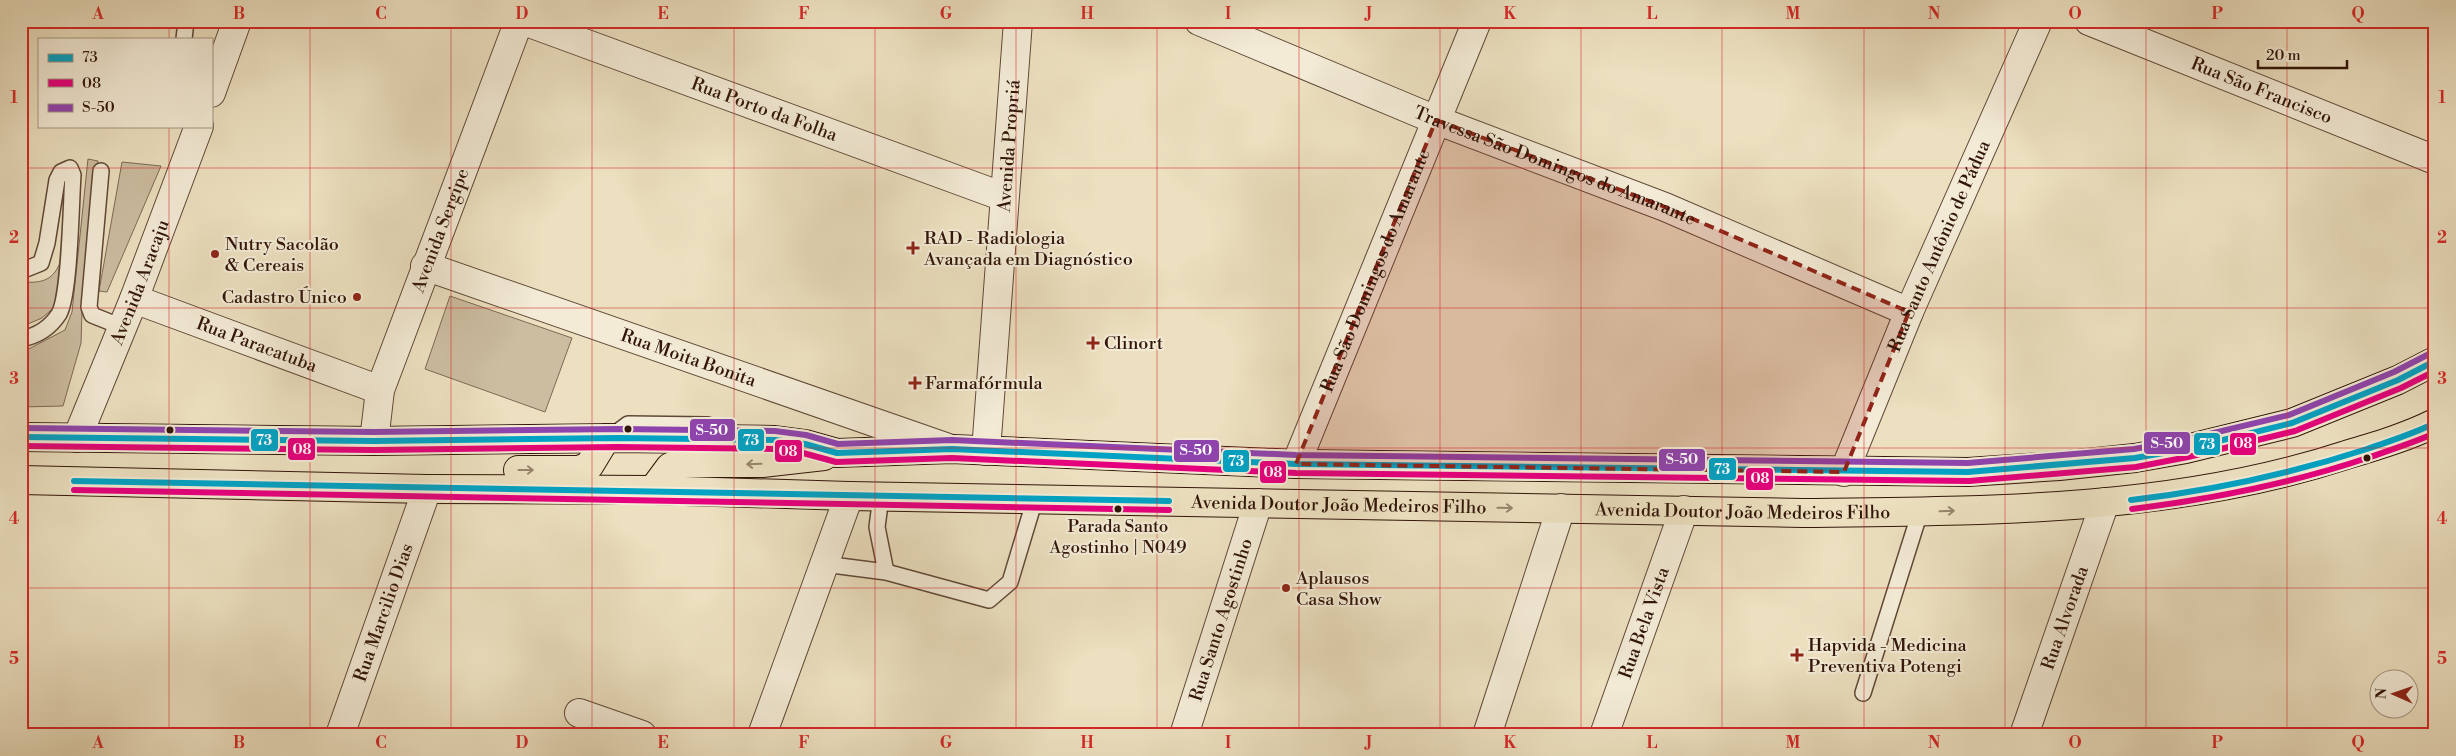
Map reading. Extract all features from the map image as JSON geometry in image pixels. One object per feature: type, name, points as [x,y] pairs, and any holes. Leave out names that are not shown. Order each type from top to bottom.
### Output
[{"type":"main road","points":[[653,490],[670,467],[681,463],[762,463],[837,453],[952,449],[1296,464],[1844,472],[1968,472],[2013,469],[2135,458],[2186,449],[2292,423],[2398,380],[2435,361]]},
{"type":"main road","name":"Avenida Doutor João Medeiros Filho","points":[[21,480],[427,489],[653,490],[881,497],[1803,513],[1920,512],[2105,502],[2189,492],[2245,482],[2322,463],[2428,428]]},
{"type":"main road","points":[[21,438],[374,441],[608,438],[775,440],[805,444],[837,453]]},
{"type":"main road","points":[[427,489],[461,476],[488,470],[579,470],[589,466],[608,438]]},
{"type":"street","points":[[212,91],[237,21]]},
{"type":"street","name":"Avenida Sergipe","points":[[374,441],[380,390],[425,266],[519,21]]},
{"type":"street","name":"Rua Porto da Folha","points":[[524,21],[1004,197]]},
{"type":"street","name":"Avenida Propriá","points":[[986,450],[1018,21]]},
{"type":"street","name":"Travessa São Domingos do Amarante","points":[[1199,21],[1436,120],[1665,207],[1909,312]]},
{"type":"street","name":"Rua São Domingos do Amarante","points":[[1296,464],[1477,21]]},
{"type":"street","name":"Rua Santo Antônio de Pádua","points":[[1844,472],[1909,312],[2038,21]]},
{"type":"street","name":"Rua São Francisco","points":[[2089,21],[2435,160]]},
{"type":"street","name":"Avenida Aracaju","points":[[77,438],[134,299],[198,128]]},
{"type":"street","name":"Rua Moita Bonita","points":[[425,266],[952,449]]},
{"type":"street","name":"Rua Paracatuba","points":[[134,299],[380,390]]},
{"type":"street","name":"Rua Marcilio Dias","points":[[340,735],[427,489]]},
{"type":"street","points":[[762,735],[849,496]]},
{"type":"street","name":"Rua Alvorada","points":[[2024,735],[2105,502]]},
{"type":"street","name":"Rua Santo Agostinho","points":[[1184,735],[1258,503]]},
{"type":"street","points":[[1488,735],[1561,508]]},
{"type":"street","name":"Rua Bela Vista","points":[[1604,735],[1684,510]]},
{"type":"street","points":[[579,713],[642,735]]},
{"type":"lane","points":[[184,38],[186,21]]},
{"type":"lane","points":[[21,340],[39,334],[50,325],[60,312],[66,281],[73,172],[70,168],[61,172],[57,180],[47,243],[41,262],[26,269]]},
{"type":"lane","points":[[101,171],[89,306],[92,314],[122,327]]},
{"type":"lane","points":[[881,497],[877,527],[886,572]]},
{"type":"lane","points":[[824,564],[886,572],[989,600],[1010,582],[1035,500]]},
{"type":"lane","points":[[1863,693],[1920,512]]},
{"type":"highlighted area","points":[[1436,120],[1665,207],[1909,312],[1844,472],[1296,464]]},
{"type":"shaded area","points":[[88,159],[98,161],[82,311],[81,343],[63,406],[21,407],[21,353],[65,330],[72,312]]},
{"type":"shaded area","points":[[122,162],[161,166],[107,292],[99,291]]},
{"type":"shaded area","points":[[60,263],[59,303],[42,318],[21,327],[21,282],[45,280],[53,274]]},
{"type":"shaded area","points":[[450,296],[572,338],[545,412],[425,369]]},
{"type":"transit line","name":"S-50","points":[[21,428],[374,432],[618,429],[775,431],[806,435],[838,444],[952,440],[1296,455],[1968,463],[2134,449],[2184,440],[2289,415],[2394,372],[2431,353]]},
{"type":"transit line","name":"73","points":[[21,437],[374,441],[618,438],[775,440],[805,444],[837,453],[952,449],[1296,464],[1968,472],[2135,458],[2186,449],[2292,423],[2398,380],[2435,361]]},
{"type":"transit line","name":"08","points":[[21,446],[374,450],[618,447],[774,449],[803,453],[836,462],[952,458],[1296,473],[1969,481],[2136,467],[2188,457],[2295,431],[2401,388],[2435,371]]},
{"type":"transit line","name":"73","points":[[2131,500],[2191,492],[2280,474],[2367,449],[2435,423]]},
{"type":"transit line","name":"08","points":[[2132,509],[2221,495],[2309,476],[2367,458],[2435,433]]},
{"type":"transit line","name":"73","points":[[74,481],[1169,501]]},
{"type":"transit line","name":"08","points":[[74,490],[1169,510]]},
{"type":"place","name":"RAD - Radiologia Avançada em Diagnóstico","points":[[913,248]]},
{"type":"place","name":"Nutry Sacolão & Cereais","points":[[215,254]]},
{"type":"place","name":"Cadastro Único","points":[[357,297]]},
{"type":"place","name":"Clinort","points":[[1093,343]]},
{"type":"place","name":"Farmafórmula","points":[[915,383]]},
{"type":"place","name":"Parada Santo Agostinho | N049","points":[[1118,509]]},
{"type":"place","name":"Aplausos Casa Show","points":[[1286,588]]},
{"type":"place","name":"Hapvida - Medicina Preventiva Potengi","points":[[1797,655]]}]
